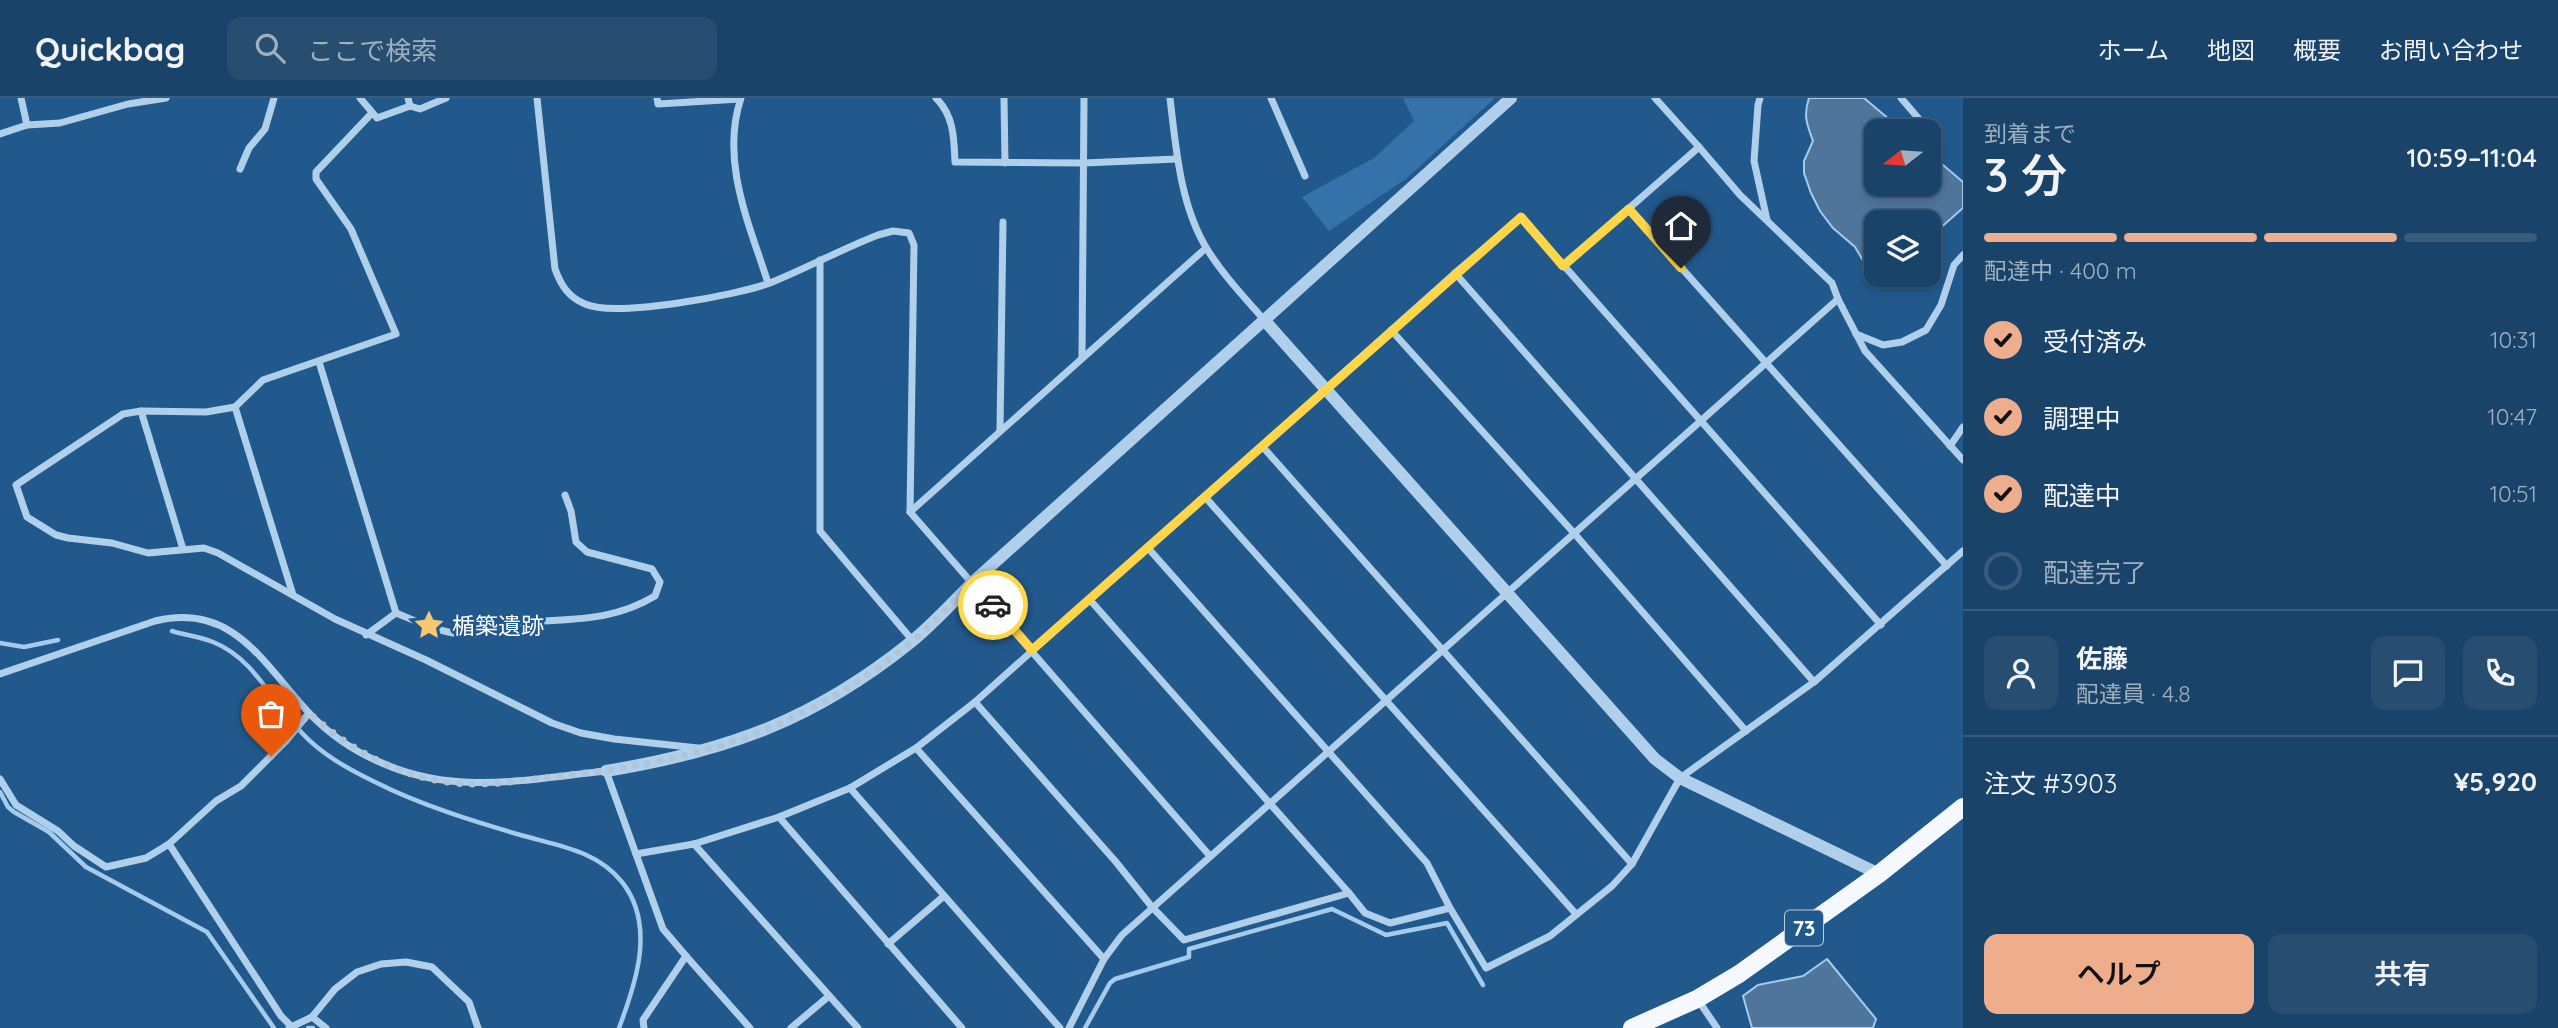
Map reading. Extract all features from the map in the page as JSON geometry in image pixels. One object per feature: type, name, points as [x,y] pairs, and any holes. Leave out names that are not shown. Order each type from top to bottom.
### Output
[{"type":"main road","name":"73","points":[[1632,1028],[1697,999],[1739,974],[1879,874],[1963,807]]},
{"type":"street","points":[[22,98],[27,125]]},
{"type":"street","points":[[0,134],[27,125],[60,123],[127,101],[166,98]]},
{"type":"street","points":[[240,169],[249,148],[265,129],[274,98]]},
{"type":"street","points":[[360,98],[377,118],[409,102],[420,109],[446,98]]},
{"type":"street","points":[[537,98],[555,269],[561,285],[571,297],[600,309],[637,309],[768,283],[878,235],[893,231],[909,233],[914,245],[910,512],[1210,856]]},
{"type":"street","points":[[657,98],[658,104],[740,99],[734,135],[734,173],[768,283]]},
{"type":"street","points":[[936,98],[944,106],[951,122],[955,162],[1084,163],[1177,159]]},
{"type":"street","points":[[1004,98],[1005,163]]},
{"type":"street","points":[[1082,357],[1084,98]]},
{"type":"street","points":[[1170,98],[1177,159],[1190,208],[1206,248],[1325,390],[1656,759],[1680,778],[1879,874]]},
{"type":"street","points":[[1271,98],[1304,176]]},
{"type":"street","points":[[0,674],[155,621],[189,616],[218,625],[245,641],[271,667],[309,713],[330,732],[358,751],[380,763],[426,778],[474,784],[606,771],[667,761],[713,749],[792,719],[851,685],[913,641],[973,582],[1511,98]]},
{"type":"street","points":[[1655,98],[1740,194],[1832,283],[1865,351],[1963,460]]},
{"type":"street","points":[[1760,98],[1754,161],[1767,220]]},
{"type":"street","points":[[1901,98],[1919,119]]},
{"type":"street","points":[[372,113],[316,172],[317,179],[351,229],[396,334],[263,380],[235,407],[206,412],[142,411],[124,414],[16,485],[27,517],[56,535],[112,542],[148,553],[204,548],[218,553],[366,635],[426,660],[519,709],[581,733],[652,744],[713,749]]},
{"type":"street","points":[[1563,266],[1699,147]]},
{"type":"street","points":[[1629,209],[1947,566]]},
{"type":"street","points":[[636,854],[694,844],[779,817],[850,788],[916,748],[975,702],[1521,217],[1881,625]]},
{"type":"street","points":[[1000,430],[1003,222]]},
{"type":"street","points":[[910,512],[1206,248]]},
{"type":"street","points":[[1856,334],[1883,345],[1902,342],[1926,330],[1941,304],[1954,265],[1963,255]]},
{"type":"street","points":[[820,260],[820,531],[913,641]]},
{"type":"street","points":[[1455,273],[1814,681]]},
{"type":"street","points":[[1069,1028],[1104,959],[1122,935],[1838,299]]},
{"type":"street","points":[[1391,330],[1573,532],[1746,731]]},
{"type":"street","points":[[319,362],[396,613]]},
{"type":"street","points":[[235,407],[293,595]]},
{"type":"street","points":[[142,411],[183,549]]},
{"type":"street","points":[[1950,446],[1963,427]]},
{"type":"street","points":[[1262,446],[1632,864]]},
{"type":"street","points":[[396,613],[463,634],[509,624],[614,615],[634,609],[655,596],[660,582],[652,569],[587,552],[576,542],[571,511],[565,495]]},
{"type":"street","points":[[1205,497],[1576,914]]},
{"type":"street","points":[[1148,548],[1427,863],[1486,968],[1550,936],[1625,874],[1680,778],[1814,681],[1963,551]]},
{"type":"street","points":[[1090,600],[1365,913],[1390,923],[1450,908]]},
{"type":"street","points":[[366,635],[396,613]]},
{"type":"street","points":[[975,702],[1116,862],[1152,907],[1184,940],[1349,893]]},
{"type":"street","points":[[0,779],[16,805],[58,831],[74,846],[106,867],[146,858],[169,844],[216,801],[241,786],[309,713]]},
{"type":"street","points":[[916,748],[1104,959]]},
{"type":"street","points":[[606,771],[663,929],[750,1028]]},
{"type":"street","points":[[850,788],[1060,1028]]},
{"type":"street","points":[[779,817],[962,1028]]},
{"type":"street","points":[[169,844],[289,1027],[312,1017],[335,989],[357,972],[381,964],[405,962],[432,967],[469,1002],[478,1028]]},
{"type":"street","points":[[694,844],[858,1028]]},
{"type":"street","points":[[888,944],[944,895]]},
{"type":"street","points":[[645,1028],[643,1020],[686,957]]},
{"type":"street","points":[[791,1028],[829,996]]},
{"type":"street","points":[[1697,999],[1717,1028]]},
{"type":"street","points":[[312,1017],[326,1028]]},
{"type":"shaded area","points":[[1403,98],[1495,98],[1407,178],[1329,231],[1302,197],[1374,158],[1414,121]]},
{"type":"shaded area","points":[[1809,98],[1864,98],[1889,119],[1864,119],[1864,196],[1941,196],[1941,163],[1963,182],[1963,208],[1941,227],[1941,210],[1864,210],[1864,262],[1855,247],[1833,228],[1811,193],[1804,173],[1804,161],[1813,141],[1806,115]]},
{"type":"shaded area","points":[[1827,959],[1876,1019],[1873,1028],[1752,1028],[1743,996],[1758,985],[1803,976]]},
{"type":"waterway","points":[[172,631],[213,642],[240,659],[309,740],[355,772],[448,812],[577,851],[612,872],[632,899],[640,935],[636,973],[619,1028]]},
{"type":"waterway","points":[[0,643],[24,647],[58,640]]},
{"type":"waterway","points":[[0,792],[8,807],[49,832],[86,867],[207,932],[274,1028]]},
{"type":"waterway","points":[[1085,1028],[1110,983],[1115,979],[1189,957],[1189,949],[1332,909],[1386,935],[1447,923],[1483,985]]},
{"type":"waterway","points":[[308,1028],[313,1028]]},
{"type":"way so far","points":[[271,756],[309,713],[330,732],[380,763],[403,772],[448,782],[506,782],[667,761],[713,749],[773,728],[851,685],[913,641],[973,582],[993,605]]},
{"type":"place","name":"楯築遺跡","points":[[429,625]]},
{"type":"route","points":[[993,605],[1032,650],[1521,217],[1563,266],[1629,209],[1681,268]]}]
